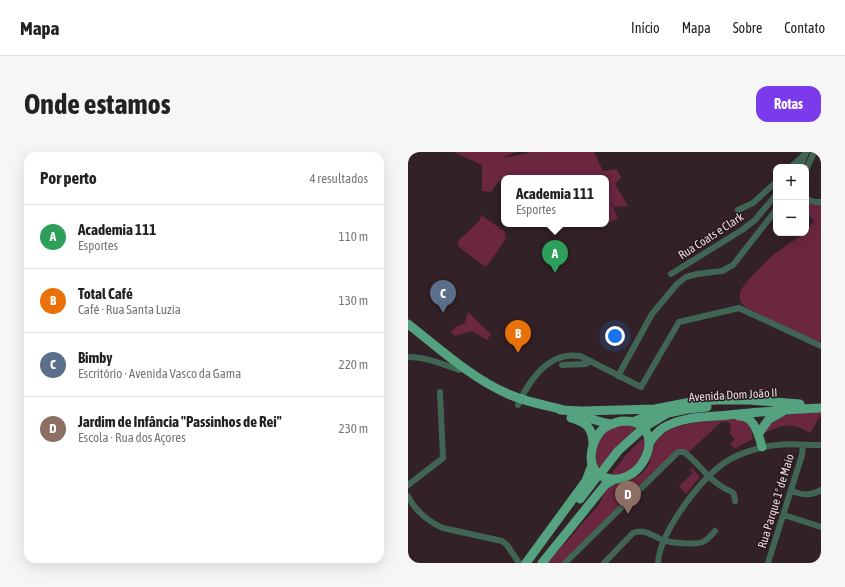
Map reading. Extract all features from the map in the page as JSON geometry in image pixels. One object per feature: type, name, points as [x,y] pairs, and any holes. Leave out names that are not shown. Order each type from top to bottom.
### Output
[{"type":"main road","points":[[408,324],[476,375],[520,402],[580,414],[605,424],[613,424]]},
{"type":"main road","points":[[408,331],[459,370],[495,394],[585,423],[590,430],[593,436],[591,454],[592,465],[586,481],[526,563]]},
{"type":"main road","points":[[560,410],[582,411],[655,409],[691,402],[716,400],[750,400],[800,407],[821,408]]},
{"type":"main road","points":[[592,465],[601,476],[615,479],[627,477],[639,469],[654,435],[664,427],[677,422],[694,418],[800,407],[821,403]]},
{"type":"main road","name":"Avenida Dom João II","points":[[649,427],[668,413],[687,409],[726,405],[800,407]]},
{"type":"main road","points":[[633,422],[669,407]]},
{"type":"main road","points":[[759,433],[769,419],[779,413],[800,407]]},
{"type":"main road","points":[[721,416],[746,417],[751,421],[759,433],[762,447]]},
{"type":"main road","points":[[593,444],[600,431],[622,421],[639,424],[648,437],[650,444]]},
{"type":"main road","points":[[606,470],[640,433]]},
{"type":"main road","points":[[542,563],[605,486],[615,479]]},
{"type":"main road","points":[[526,563],[598,480],[537,563]]},
{"type":"street","points":[[809,164],[814,152]]},
{"type":"street","points":[[794,164],[806,153]]},
{"type":"street","points":[[801,164],[806,153]]},
{"type":"street","points":[[738,210],[753,202],[773,185]]},
{"type":"street","name":"Rua Coats e Clark","points":[[671,274],[742,230],[755,220],[773,199]]},
{"type":"street","points":[[809,200],[821,202]]},
{"type":"street","points":[[618,376],[652,314],[677,284],[686,278],[697,274],[722,271],[733,265],[773,214]]},
{"type":"street","points":[[520,402],[525,390],[539,371],[547,364],[565,356],[572,355],[580,356],[591,361],[641,387],[679,322],[739,308],[821,346]]},
{"type":"street","points":[[408,357],[418,357],[434,361],[459,370]]},
{"type":"street","points":[[562,365],[586,364],[591,361]]},
{"type":"street","points":[[408,485],[443,458],[440,392]]},
{"type":"street","points":[[658,563],[659,553],[664,540],[683,506],[709,476],[725,463],[747,452],[778,444],[821,445]]},
{"type":"street","name":"Rua Parque 1º de Maio","points":[[768,563],[802,455],[803,445]]},
{"type":"street","points":[[565,563],[678,452],[684,452],[689,455],[709,476],[724,488],[732,491],[734,494],[734,501]]},
{"type":"street","points":[[791,491],[805,496],[814,494],[821,490]]},
{"type":"street","points":[[409,499],[420,512],[434,524],[443,528],[502,541],[526,563]]},
{"type":"street","points":[[784,515],[821,527]]},
{"type":"street","points":[[604,563],[633,533],[638,531],[644,531],[664,540],[674,542],[702,542],[709,538],[715,531]]},
{"type":"shaded area","points":[[454,152],[516,152],[500,159],[532,152],[594,152],[603,171],[617,169],[621,178],[615,184],[628,206],[614,207],[609,199],[609,175],[501,175],[501,178],[491,192],[482,191],[482,165]]},
{"type":"shaded area","points":[[609,198],[618,218],[609,222]]},
{"type":"shaded area","points":[[809,202],[821,205],[821,340],[818,343],[745,307],[740,300],[740,292],[750,278],[775,253],[800,236],[809,236],[809,227],[814,221],[809,216]]},
{"type":"shaded area","points":[[481,215],[504,231],[506,238],[488,265],[484,266],[459,247],[457,242],[480,220]]},
{"type":"shaded area","points":[[468,312],[491,334],[487,340],[472,331],[455,336],[451,332],[455,327],[465,323]]},
{"type":"shaded area","points":[[821,411],[821,415],[810,433],[797,427],[782,426],[764,433],[768,426],[781,417],[797,413]]},
{"type":"shaded area","points":[[744,419],[749,426],[753,439],[734,449],[730,444],[735,439],[729,433],[731,430],[730,424],[728,422],[721,422],[689,452],[682,449],[674,452],[561,563],[547,563],[598,506],[609,488],[635,478],[646,469],[655,444],[663,433],[673,428],[697,422]]},
{"type":"shaded area","points":[[626,425],[635,427],[635,429],[599,468],[596,460],[596,453],[597,445],[600,439],[611,429]]},
{"type":"shaded area","points":[[642,439],[645,440],[644,447],[639,460],[635,465],[625,473],[618,475],[611,474],[626,455]]},
{"type":"shaded area","points":[[692,468],[699,478],[686,494],[679,486],[693,473],[690,470]]},
{"type":"tunnel","points":[[600,481],[608,472]]},
{"type":"place","name":"Academia 111","points":[[555,273]]},
{"type":"place","name":"Bimby","points":[[443,313]]},
{"type":"place","name":"Total Café","points":[[518,353]]},
{"type":"place","name":"Jardim de Infância \"Passinhos de Rei\"","points":[[628,514]]}]
